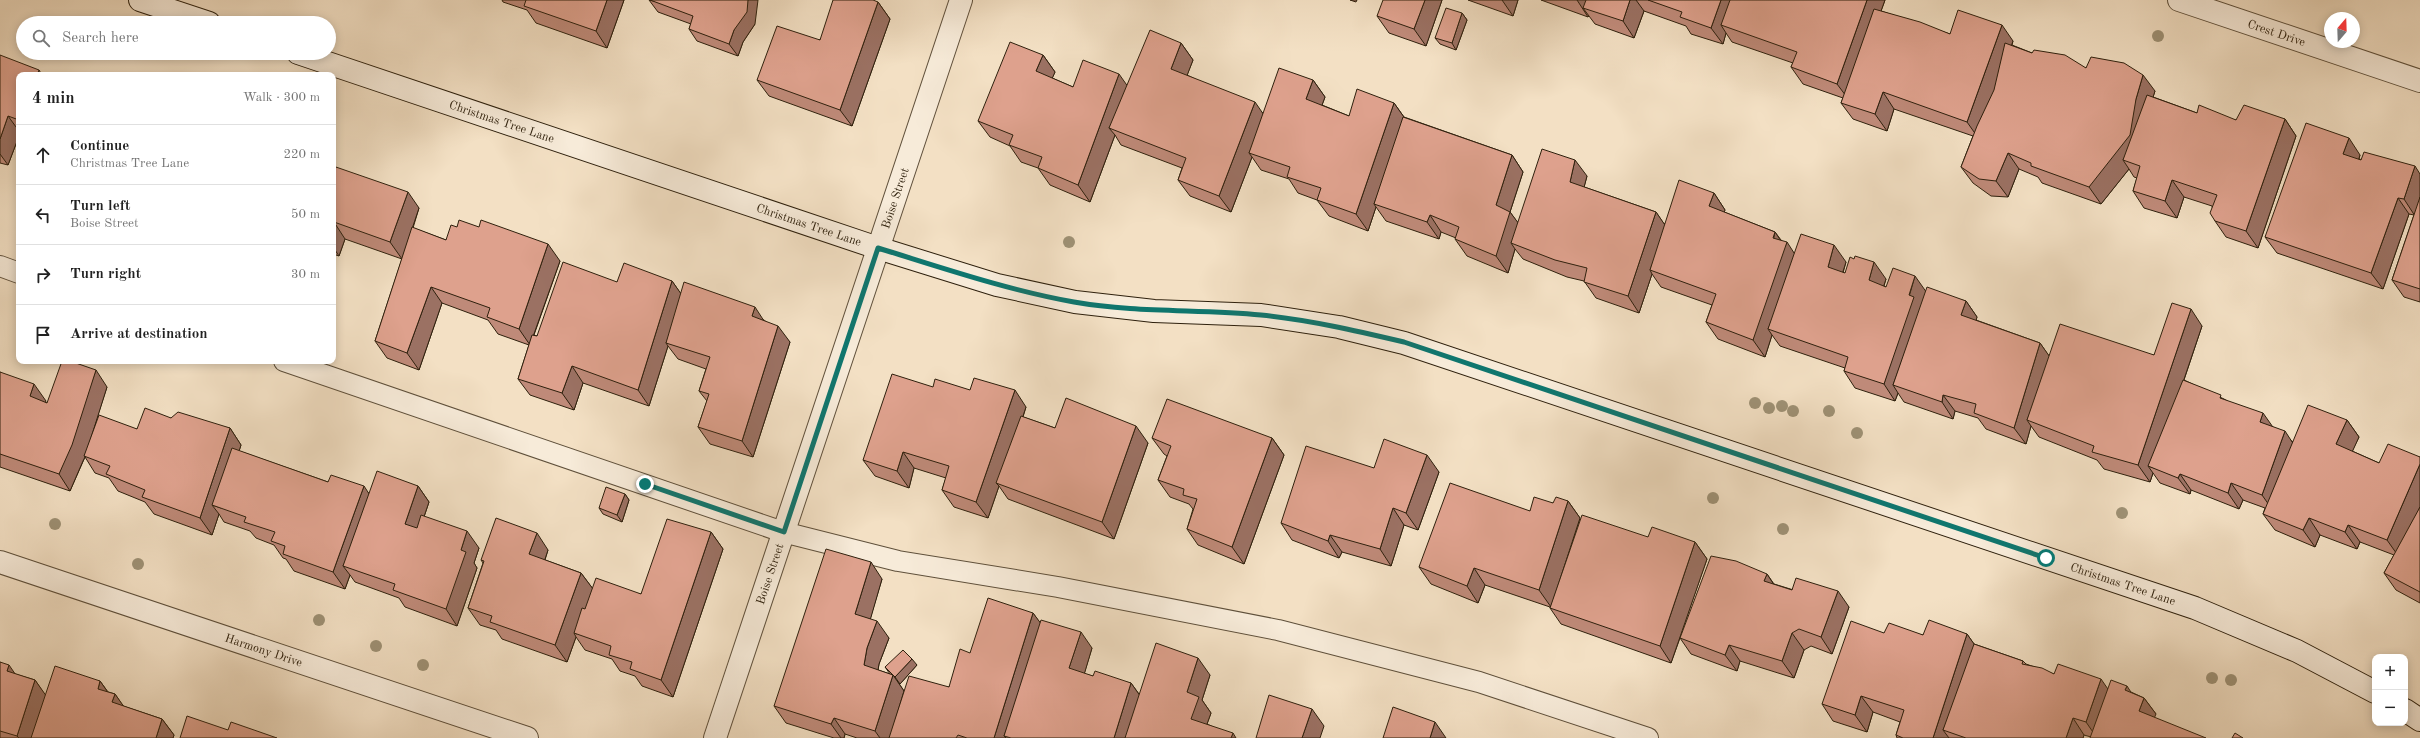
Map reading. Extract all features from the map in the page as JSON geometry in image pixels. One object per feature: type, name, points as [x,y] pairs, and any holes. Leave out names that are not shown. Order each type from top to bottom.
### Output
[{"type":"street","points":[[140,0],[188,16]]},
{"type":"street","name":"Boise Street","points":[[715,738],[961,0]]},
{"type":"street","name":"Crest Drive","points":[[2179,0],[2420,80]]},
{"type":"street","name":"Christmas Tree Lane","points":[[319,60],[878,248],[997,285],[1075,302],[1154,312],[1260,315],[1339,327],[1404,342],[2195,608],[2297,651],[2372,690]]},
{"type":"street","name":"Harmony Drive","points":[[0,562],[527,738]]},
{"type":"street","points":[[2408,712],[2420,720]]},
{"type":"lane","points":[[0,266],[16,272]]},
{"type":"lane","points":[[293,364],[784,532],[898,561],[1058,587],[1278,630],[1479,682],[1648,738]]},
{"type":"building","points":[[526,0],[607,0],[596,31],[524,6]]},
{"type":"building","points":[[650,0],[748,0],[747,12],[734,30],[729,44],[689,29],[693,16]]},
{"type":"building","points":[[833,0],[873,0],[878,2],[840,110],[757,80],[777,26],[820,40]]},
{"type":"building","points":[[1383,0],[1425,0],[1414,29],[1377,16]]},
{"type":"building","points":[[1586,0],[1630,0],[1623,21],[1583,8]]},
{"type":"building","points":[[1648,0],[1721,0],[1711,28],[1680,17],[1682,12]]},
{"type":"building","points":[[1730,0],[1867,0],[1837,84],[1791,67],[1797,52],[1721,25]]},
{"type":"building","points":[[1446,8],[1462,13],[1452,43],[1435,38]]},
{"type":"building","points":[[1874,9],[1920,22],[1950,34],[1958,10],[2002,25],[1967,122],[1883,92],[1875,114],[1841,103]]},
{"type":"building","points":[[1150,30],[1181,43],[1171,69],[1255,102],[1219,196],[1178,180],[1186,158],[1109,128]]},
{"type":"building","points":[[1010,42],[1043,55],[1036,71],[1073,87],[1083,60],[1119,74],[1078,185],[1038,168],[1042,157],[1009,145],[1013,135],[978,121]]},
{"type":"building","points":[[2005,43],[2032,53],[2034,50],[2065,55],[2086,68],[2091,57],[2124,63],[2143,75],[2136,99],[2130,135],[2089,187],[2031,166],[2031,163],[2008,153],[1996,181],[1979,179],[1961,167],[1977,126],[1994,90]]},
{"type":"building","points":[[0,55],[39,70],[38,72],[16,72],[16,119],[8,116],[0,139]]},
{"type":"building","points":[[1279,68],[1313,80],[1306,99],[1349,116],[1357,89],[1394,103],[1356,214],[1317,200],[1321,188],[1287,177],[1290,167],[1249,153]]},
{"type":"building","points":[[2147,95],[2197,113],[2199,105],[2236,120],[2244,105],[2285,119],[2246,231],[2215,221],[2210,213],[2217,195],[2172,180],[2165,201],[2133,191],[2140,166],[2123,160]]},
{"type":"building","points":[[1403,117],[1512,155],[1496,205],[1510,212],[1496,256],[1455,239],[1459,227],[1430,215],[1427,222],[1374,204]]},
{"type":"building","points":[[2306,123],[2349,138],[2343,154],[2361,160],[2364,152],[2415,166],[2404,199],[2398,198],[2371,273],[2265,237]]},
{"type":"building","points":[[1542,149],[1575,160],[1570,182],[1656,212],[1628,296],[1584,282],[1587,268],[1555,260],[1511,243]]},
{"type":"building","points":[[336,167],[408,192],[390,242],[336,223]]},
{"type":"building","points":[[1679,180],[1714,193],[1709,206],[1775,232],[1773,238],[1787,242],[1753,340],[1706,322],[1716,294],[1650,270]]},
{"type":"building","points":[[2420,197],[2420,289],[2392,280]]},
{"type":"building","points":[[459,220],[479,227],[481,220],[548,244],[519,329],[487,317],[490,308],[431,287],[407,353],[375,341],[412,227],[446,240],[451,225],[457,227]]},
{"type":"building","points":[[1801,234],[1834,245],[1828,267],[1845,273],[1850,257],[1854,259],[1855,256],[1874,262],[1869,280],[1886,287],[1893,268],[1915,276],[1909,295],[1914,297],[1884,384],[1844,371],[1848,357],[1768,329]]},
{"type":"building","points":[[563,262],[617,282],[624,263],[672,281],[638,390],[572,366],[562,393],[518,379],[532,335],[537,336]]},
{"type":"building","points":[[684,282],[755,307],[752,316],[778,326],[742,441],[698,427],[709,394],[699,391],[710,357],[666,343]]},
{"type":"building","points":[[1927,287],[1966,301],[1961,315],[2040,343],[2014,428],[1974,413],[1976,404],[1943,395],[1942,402],[1893,385]]},
{"type":"building","points":[[2172,303],[2191,309],[2138,465],[2092,452],[2094,446],[2027,420],[2060,324],[2154,355]]},
{"type":"building","points":[[61,364],[79,364],[96,370],[72,445],[59,474],[0,454],[0,372],[34,384],[30,396],[47,403]]},
{"type":"building","points":[[892,374],[933,387],[935,379],[970,390],[974,378],[1015,390],[976,502],[942,490],[949,466],[903,452],[897,471],[863,460]]},
{"type":"building","points":[[2183,380],[2221,395],[2220,398],[2263,413],[2260,422],[2285,431],[2262,495],[2231,483],[2228,493],[2180,474],[2178,478],[2148,466]]},
{"type":"building","points":[[1066,398],[1136,426],[1102,522],[996,483],[1021,416],[1055,428]]},
{"type":"building","points":[[1167,399],[1272,438],[1232,547],[1187,529],[1197,499],[1183,495],[1184,489],[1158,480],[1171,446],[1152,438]]},
{"type":"building","points":[[2308,405],[2347,420],[2336,444],[2379,463],[2388,444],[2420,457],[2420,464],[2387,540],[2348,525],[2345,532],[2309,518],[2303,530],[2263,514]]},
{"type":"building","points":[[145,408],[171,418],[178,412],[230,428],[200,518],[142,497],[145,490],[106,474],[110,466],[84,456],[99,415],[137,429]]},
{"type":"building","points":[[1384,439],[1427,455],[1406,513],[1393,508],[1380,549],[1330,535],[1328,541],[1281,523],[1306,446],[1374,468]]},
{"type":"building","points":[[232,448],[328,482],[331,475],[364,486],[333,572],[283,554],[285,546],[271,541],[275,532],[244,522],[246,517],[212,505]]},
{"type":"building","points":[[377,471],[418,486],[405,524],[417,528],[421,515],[467,531],[461,550],[466,552],[446,609],[393,590],[395,584],[343,566]]},
{"type":"building","points":[[1450,483],[1530,511],[1534,497],[1553,503],[1556,497],[1568,501],[1539,590],[1474,568],[1467,586],[1419,567]]},
{"type":"building","points":[[606,487],[625,494],[617,515],[599,508]]},
{"type":"building","points":[[2420,507],[2420,592],[2384,573]]},
{"type":"building","points":[[1582,515],[1648,537],[1652,527],[1695,542],[1660,646],[1550,608]]},
{"type":"building","points":[[496,518],[537,533],[529,554],[581,573],[555,645],[490,622],[492,616],[468,608],[484,561],[481,560]]},
{"type":"building","points":[[667,519],[711,532],[661,680],[630,669],[632,662],[609,655],[611,646],[574,633],[582,608],[585,609],[596,578],[641,594]]},
{"type":"building","points":[[826,549],[871,562],[855,614],[877,621],[867,648],[864,665],[893,675],[875,731],[834,718],[831,724],[774,706]]},
{"type":"building","points":[[1711,556],[1736,561],[1767,574],[1764,581],[1792,590],[1796,578],[1838,591],[1821,637],[1799,629],[1792,633],[1782,661],[1729,645],[1725,655],[1680,638]]},
{"type":"building","points":[[988,598],[1033,613],[994,738],[967,738],[958,735],[956,738],[889,738],[909,676],[949,687],[960,649],[970,653]]},
{"type":"building","points":[[1041,620],[1081,632],[1069,668],[1093,676],[1095,671],[1131,683],[1114,738],[1011,738],[1004,736]]},
{"type":"building","points":[[1929,620],[1967,634],[1933,738],[1903,738],[1896,735],[1904,710],[1861,696],[1855,715],[1822,704],[1851,621],[1884,633],[1889,623],[1923,635]]},
{"type":"building","points":[[1156,643],[1198,658],[1187,692],[1199,697],[1191,719],[1233,733],[1231,738],[1125,738]]},
{"type":"building","points":[[1974,644],[2023,661],[2022,664],[2042,668],[2054,674],[2058,664],[2101,679],[2086,722],[2073,718],[2066,738],[1966,738],[1943,730]]},
{"type":"building","points":[[903,650],[912,659],[895,677],[885,667]]},
{"type":"building","points":[[0,662],[9,665],[7,671],[35,680],[17,736],[0,731]]},
{"type":"building","points":[[55,666],[100,681],[98,689],[115,694],[112,702],[162,719],[156,738],[31,738]]},
{"type":"building","points":[[2111,680],[2127,686],[2125,690],[2144,698],[2139,711],[2206,738],[2090,738]]},
{"type":"building","points":[[1269,695],[1312,709],[1302,738],[1256,738]]},
{"type":"building","points":[[1393,707],[1435,722],[1430,738],[1383,738]]},
{"type":"building","points":[[187,716],[228,730],[231,722],[277,738],[180,738]]},
{"type":"building","points":[[2235,733],[2243,738],[2232,738]]},
{"type":"route","points":[[645,484],[784,532],[878,248],[997,285],[1075,302],[1154,312],[1260,315],[1339,327],[1404,342],[2046,558]]}]
